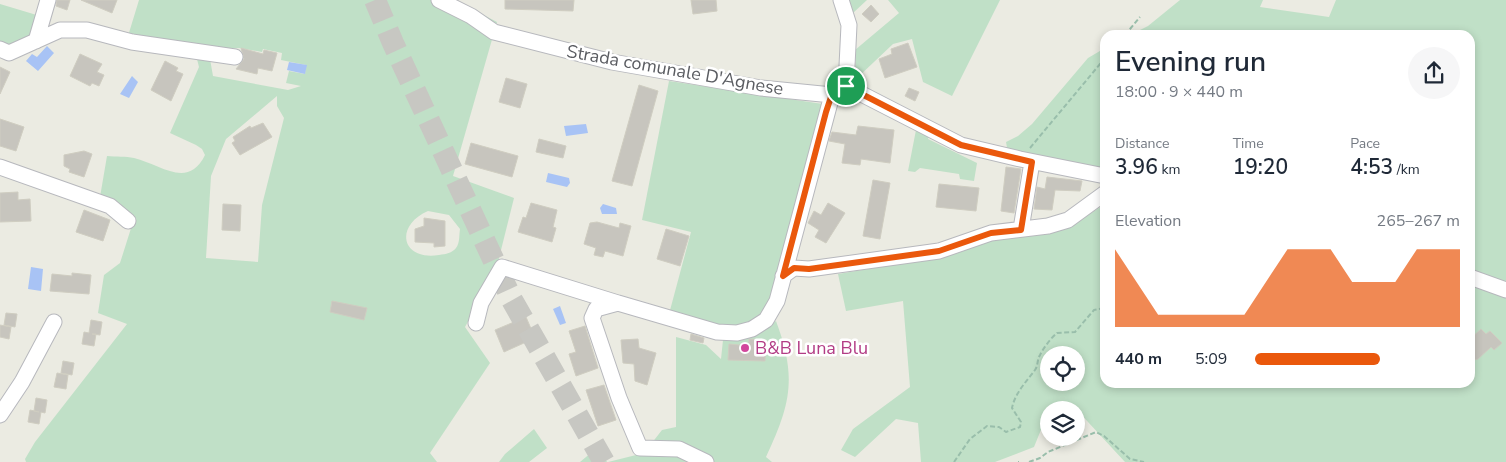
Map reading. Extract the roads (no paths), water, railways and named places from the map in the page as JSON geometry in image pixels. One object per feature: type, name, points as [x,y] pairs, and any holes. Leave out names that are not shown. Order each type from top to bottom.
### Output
[{"type":"street","points":[[36,41],[48,0]]},
{"type":"street","name":"Strada comunale D'Agnese","points":[[439,0],[471,16],[494,32],[612,62],[761,88],[832,94]]},
{"type":"street","points":[[471,16],[472,0]]},
{"type":"street","points":[[841,0],[849,25],[846,86]]},
{"type":"street","points":[[0,49],[9,53],[60,30],[87,30],[132,42],[234,57]]},
{"type":"street","points":[[476,324],[480,303],[502,267],[717,332],[737,333],[752,329],[766,320],[777,301],[832,94],[846,86]]},
{"type":"street","points":[[846,86],[961,145],[1026,161],[1100,175]]},
{"type":"street","points":[[1021,230],[1026,161]]},
{"type":"street","points":[[0,167],[110,206],[128,222]]},
{"type":"street","points":[[783,276],[796,280],[809,269],[939,251],[991,233],[1048,226],[1068,220],[1100,197]]},
{"type":"street","points":[[1475,279],[1506,290]]},
{"type":"street","points":[[618,303],[596,309],[592,318],[619,398],[640,448],[679,449],[706,462]]},
{"type":"street","points":[[0,415],[22,382],[54,322]]},
{"type":"water","points":[[47,46],[54,53],[38,71],[26,61],[32,54],[37,57]]},
{"type":"water","points":[[289,62],[307,65],[305,74],[287,70]]},
{"type":"water","points":[[132,76],[138,82],[129,98],[120,94]]},
{"type":"water","points":[[586,124],[588,133],[566,136],[564,126]]},
{"type":"water","points":[[548,173],[569,178],[570,183],[567,187],[546,182]]},
{"type":"water","points":[[603,204],[616,208],[617,214],[602,214],[600,208]]},
{"type":"water","points":[[31,267],[43,269],[41,291],[28,289]]},
{"type":"water","points":[[560,306],[566,323],[560,325],[553,309]]},
{"type":"tunnel","points":[[375,0],[512,300],[604,462]]},
{"type":"place","name":"B&B Luna Blu","points":[[745,348]]}]
